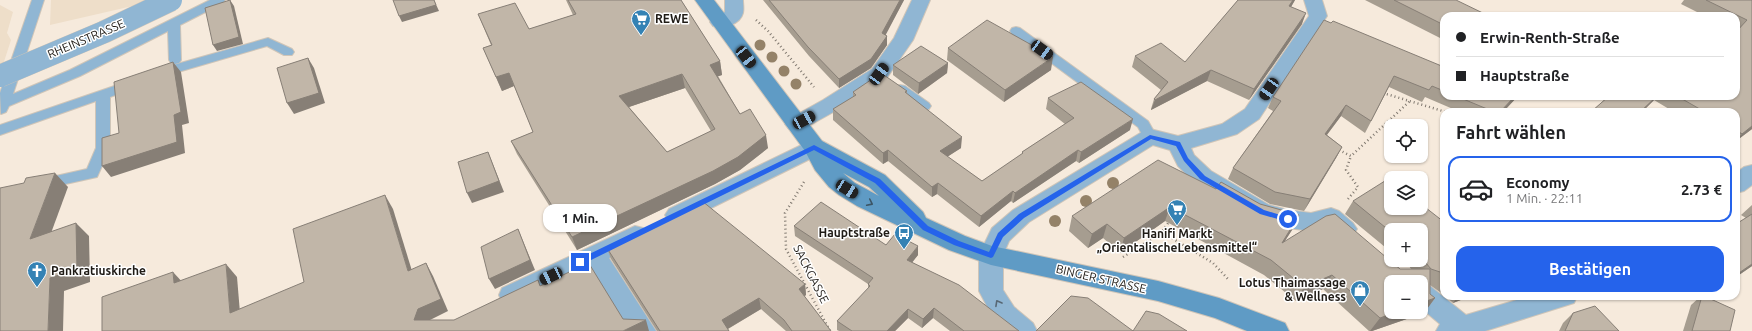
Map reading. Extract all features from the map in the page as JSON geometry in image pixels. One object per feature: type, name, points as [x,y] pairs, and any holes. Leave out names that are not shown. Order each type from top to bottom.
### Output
[{"type":"main road","name":"BINGER STRASSE","points":[[704,0],[814,147],[823,164],[837,181],[865,200],[957,243],[991,255],[1158,291],[1219,309],[1276,331]]},
{"type":"street","name":"RHEINSTRASSE","points":[[0,76],[104,32],[171,0]]},
{"type":"street","points":[[720,22],[731,17],[734,13],[734,0]]},
{"type":"street","points":[[796,124],[830,105],[879,74],[903,40],[921,0]]},
{"type":"street","points":[[1024,331],[1005,315],[992,291],[991,255],[1000,235],[1021,216],[1150,137],[1178,144],[1229,129],[1252,114],[1318,16],[1313,0]]},
{"type":"street","points":[[1178,144],[1186,160],[1202,177],[1262,212],[1288,219],[1311,222],[1331,217],[1361,242]]},
{"type":"street","points":[[493,304],[814,147]]},
{"type":"street","points":[[1740,182],[1752,173]]},
{"type":"street","points":[[594,255],[642,331]]},
{"type":"street","points":[[1428,300],[1455,329],[1552,300]]},
{"type":"lane","points":[[1,107],[38,0]]},
{"type":"lane","points":[[1,107],[75,73],[219,0]]},
{"type":"lane","points":[[174,23],[175,60]]},
{"type":"lane","points":[[1016,31],[1143,124],[1150,137]]},
{"type":"lane","points":[[0,130],[169,70],[268,42],[288,52]]},
{"type":"lane","points":[[879,74],[924,106]]},
{"type":"lane","points":[[31,187],[92,173],[103,148],[103,94]]},
{"type":"path","points":[[751,15],[768,31],[819,92]]},
{"type":"path","points":[[1378,92],[1440,110]]},
{"type":"path","points":[[1331,217],[1358,187],[1346,170],[1351,156],[1410,101]]},
{"type":"path","points":[[1337,149],[1351,156]]},
{"type":"path","name":"SACKGASSE","points":[[805,182],[785,213],[786,249],[830,331]]},
{"type":"path","points":[[1118,260],[1162,232],[1168,223]]},
{"type":"path","points":[[1162,232],[1213,263],[1228,279]]},
{"type":"shaded area","points":[[51,0],[146,0],[137,5],[50,25]]},
{"type":"shaded area","points":[[0,5],[13,12],[7,33],[11,40],[0,74]]},
{"type":"building","points":[[230,0],[239,37],[213,45],[205,8]]},
{"type":"building","points":[[393,0],[434,0],[436,5],[399,16]]},
{"type":"building","points":[[568,0],[681,0],[720,61],[710,65],[740,114],[750,109],[766,135],[738,157],[713,171],[572,237],[511,141],[533,132],[509,73],[496,77],[483,48],[492,45],[478,14],[515,3],[529,29],[576,14]],"holes":[[[682,74],[715,129],[667,152],[619,96]]]},
{"type":"building","points":[[769,0],[900,0],[882,33],[887,36],[871,59],[839,79],[808,47]]},
{"type":"building","points":[[1238,0],[1293,0],[1289,6],[1306,13],[1254,89],[1211,70],[1155,100],[1154,99],[1168,82],[1135,56],[1161,43],[1185,62]]},
{"type":"building","points":[[1394,0],[1456,0],[1481,12],[1440,12],[1440,23]]},
{"type":"building","points":[[1706,0],[1752,0],[1752,126],[1742,134],[1740,133],[1740,108],[1698,108],[1684,100],[1740,100],[1740,28],[1747,20],[1740,17],[1740,12],[1731,12]]},
{"type":"building","points":[[987,20],[1053,57],[1005,90],[948,48]]},
{"type":"building","points":[[1324,20],[1331,23],[1333,21],[1440,65],[1440,89],[1432,86],[1429,90],[1394,76],[1371,121],[1346,105],[1325,134],[1342,147],[1310,199],[1275,192],[1233,168],[1281,101],[1273,97]]},
{"type":"building","points":[[921,46],[948,63],[919,83],[893,65]]},
{"type":"building","points":[[308,58],[319,93],[287,103],[277,68]]},
{"type":"building","points":[[173,62],[181,112],[174,115],[177,142],[102,166],[102,138],[119,133],[114,82]]},
{"type":"building","points":[[881,73],[907,91],[905,92],[962,137],[940,151],[982,181],[1023,153],[1022,152],[1074,118],[1048,98],[1081,82],[1133,119],[1081,152],[1078,150],[1015,193],[1013,191],[981,216],[938,183],[932,187],[888,150],[883,153],[833,109],[856,95],[853,92]]},
{"type":"building","points":[[1466,100],[1511,100],[1504,108],[1485,108]]},
{"type":"building","points":[[1604,100],[1653,100],[1644,108],[1595,108]]},
{"type":"building","points":[[488,152],[499,181],[467,193],[458,162]]},
{"type":"building","points":[[1158,160],[1216,189],[1221,182],[1260,204],[1299,215],[1282,243],[1326,216],[1335,214],[1384,255],[1384,267],[1398,267],[1400,269],[1430,269],[1430,294],[1435,298],[1428,300],[1428,275],[1384,275],[1384,316],[1380,318],[1332,275],[1304,287],[1271,260],[1170,207],[1124,238],[1107,224],[1092,234],[1072,216]]},
{"type":"building","points":[[55,173],[30,239],[76,223],[77,269],[50,278],[48,331],[0,331],[0,188],[24,183],[26,178]]},
{"type":"building","points":[[1384,182],[1384,215],[1428,215],[1428,209],[1440,219],[1440,272],[1431,269],[1428,265],[1428,223],[1384,223],[1384,226],[1353,201]]},
{"type":"building","points":[[385,195],[408,271],[426,263],[441,299],[418,309],[414,320],[454,320],[538,280],[540,286],[588,263],[585,257],[623,319],[646,320],[623,331],[102,331],[102,297],[173,272],[174,283],[226,264],[230,313],[304,282],[293,229]]},
{"type":"building","points":[[702,201],[805,284],[799,289],[831,331],[792,331],[784,320],[759,298],[722,320],[729,331],[660,331],[607,248]]},
{"type":"building","points":[[821,202],[886,245],[895,234],[918,246],[907,260],[959,285],[1019,331],[964,331],[934,308],[923,319],[908,309],[887,331],[852,331],[837,321],[870,286],[868,284],[873,278],[794,226]]},
{"type":"building","points":[[1752,214],[1752,264],[1740,272],[1740,222]]},
{"type":"building","points":[[518,229],[530,260],[489,279],[481,247]]},
{"type":"building","points":[[1071,296],[1088,298],[1133,331],[1036,331]]},
{"type":"building","points":[[1701,300],[1713,300],[1735,310],[1730,331],[1692,331]]},
{"type":"building","points":[[1595,306],[1619,331],[1565,331],[1573,313]]},
{"type":"building","points":[[1146,311],[1159,314],[1187,331],[1133,331]]},
{"type":"place","name":"REWE","points":[[641,36]]},
{"type":"place","name":"Hanifi Markt „OrientalischeLebensmittel“","points":[[1177,226]]},
{"type":"place","name":"Hauptstraße","points":[[904,250]]},
{"type":"place","name":"Pankratiuskirche","points":[[37,288]]},
{"type":"place","name":"Lotus Thaimassage & Wellness","points":[[1360,307]]},
{"type":"route","points":[[580,262],[814,147],[878,181],[926,228],[957,243],[991,255],[1000,235],[1021,216],[1150,137],[1178,144],[1186,160],[1202,177],[1262,212],[1288,219]]}]
